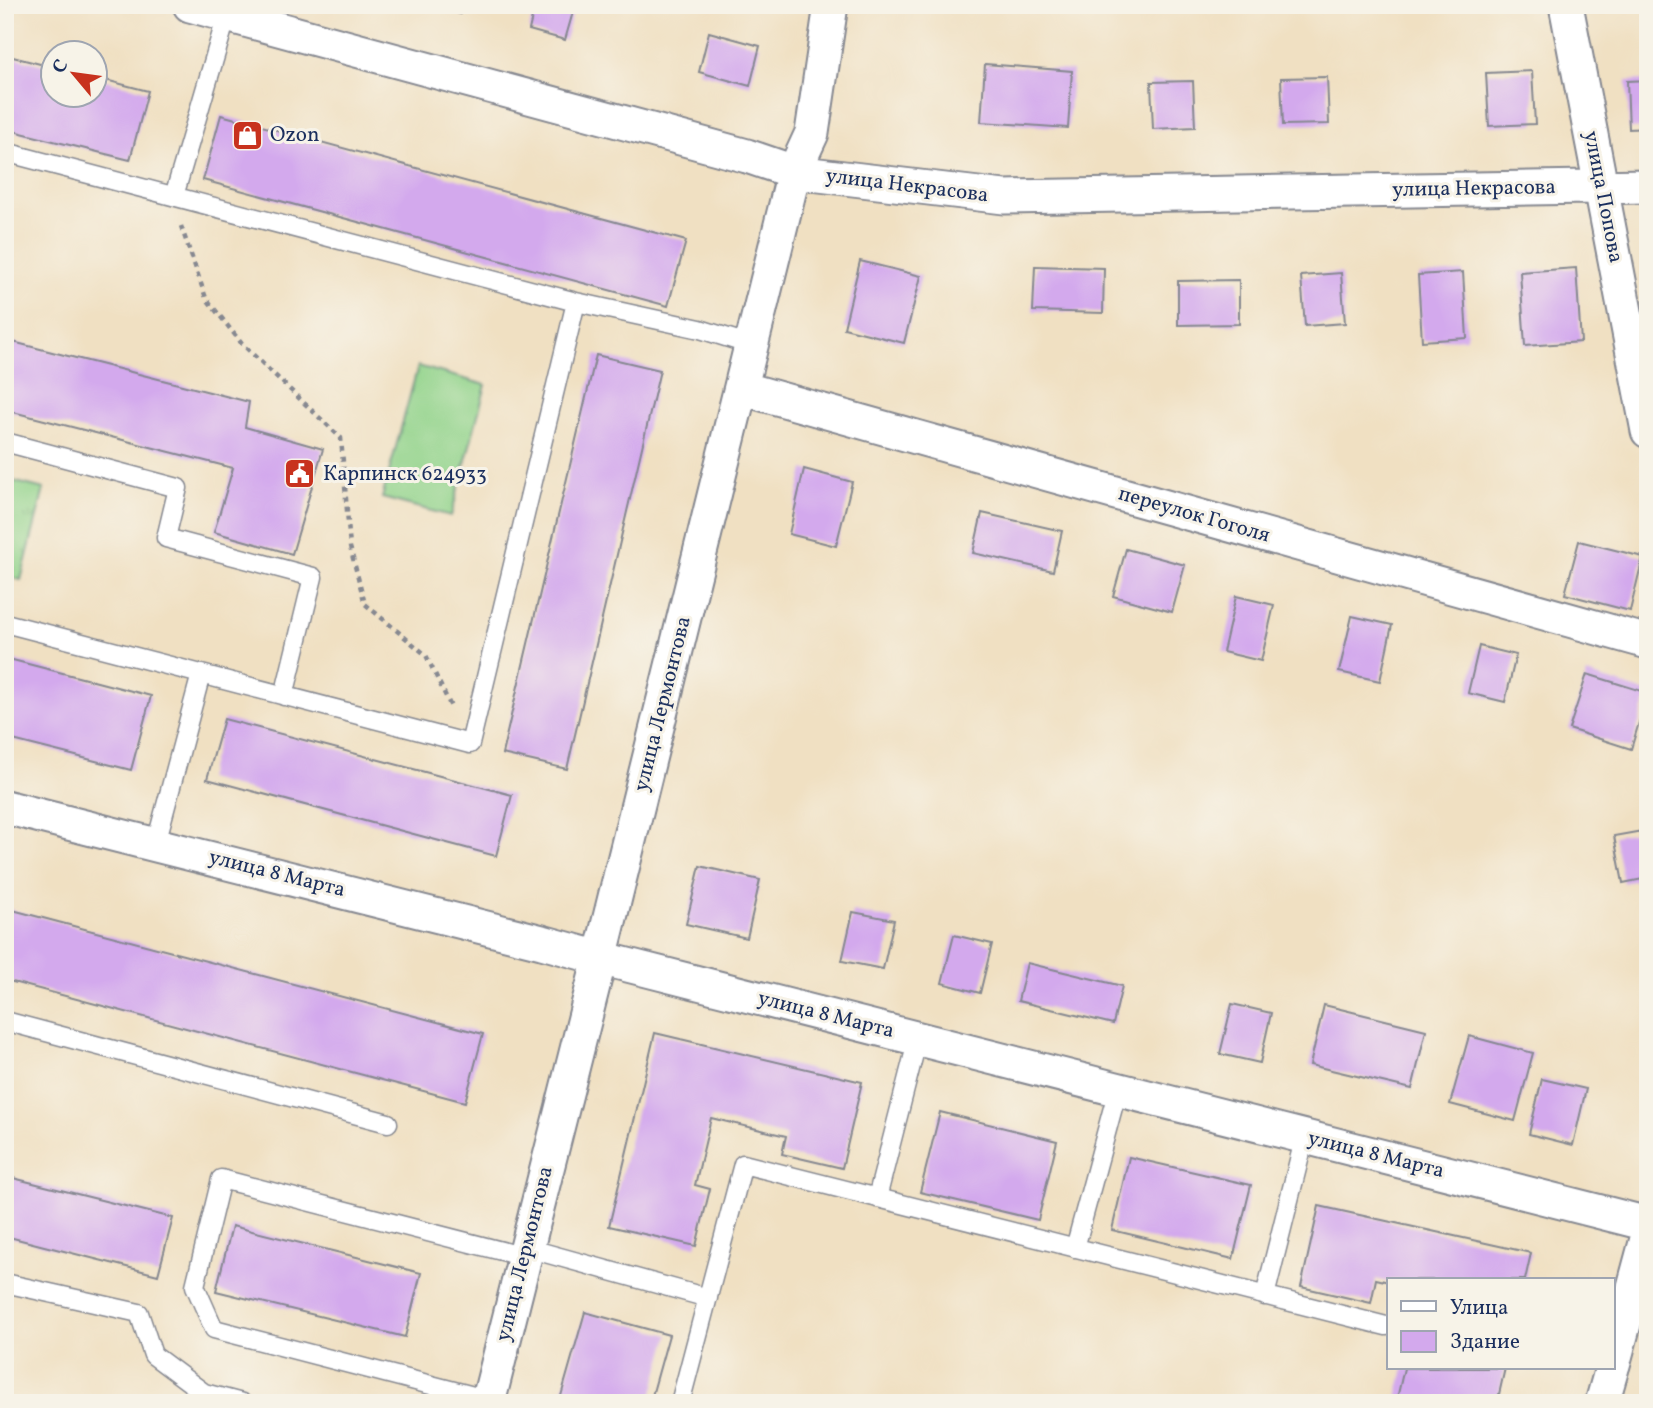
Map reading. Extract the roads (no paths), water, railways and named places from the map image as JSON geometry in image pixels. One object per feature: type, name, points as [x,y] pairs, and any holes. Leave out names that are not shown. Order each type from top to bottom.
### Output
[{"type":"street","name":"улица Некрасова","points":[[190,5],[720,149],[794,172],[1004,197],[1648,186]]},
{"type":"street","name":"улица Лермонтова","points":[[488,1401],[794,172],[812,133],[831,5]]},
{"type":"street","name":"улица Попова","points":[[1566,5],[1648,431]]},
{"type":"street","name":"переулок Гоголя","points":[[741,388],[1648,642]]},
{"type":"street","name":"улица 8 Марта","points":[[5,807],[156,843],[1648,1224]]},
{"type":"street","points":[[1614,1359],[1648,1235]]},
{"type":"street","points":[[1602,1403],[1611,1370]]},
{"type":"lane","points":[[174,196],[227,15]]},
{"type":"lane","points":[[5,152],[576,302],[700,329],[751,345]]},
{"type":"lane","points":[[5,624],[470,744],[576,302]]},
{"type":"lane","points":[[5,442],[178,488],[166,538],[313,577],[284,696]]},
{"type":"lane","points":[[156,843],[201,674]]},
{"type":"lane","points":[[5,1021],[388,1123]]},
{"type":"lane","points":[[877,1198],[918,1038]]},
{"type":"lane","points":[[1075,1248],[1118,1089]]},
{"type":"lane","points":[[1265,1296],[1305,1136]]},
{"type":"lane","points":[[680,1403],[743,1164],[1386,1326]]},
{"type":"lane","points":[[488,1401],[214,1329],[194,1286],[221,1179],[708,1298]]},
{"type":"lane","points":[[5,1283],[139,1313],[153,1355],[204,1393],[242,1403]]},
{"type":"place","name":"Ozon","points":[[247,135]]},
{"type":"place","name":"Карпинск 624933","points":[[300,474]]}]
